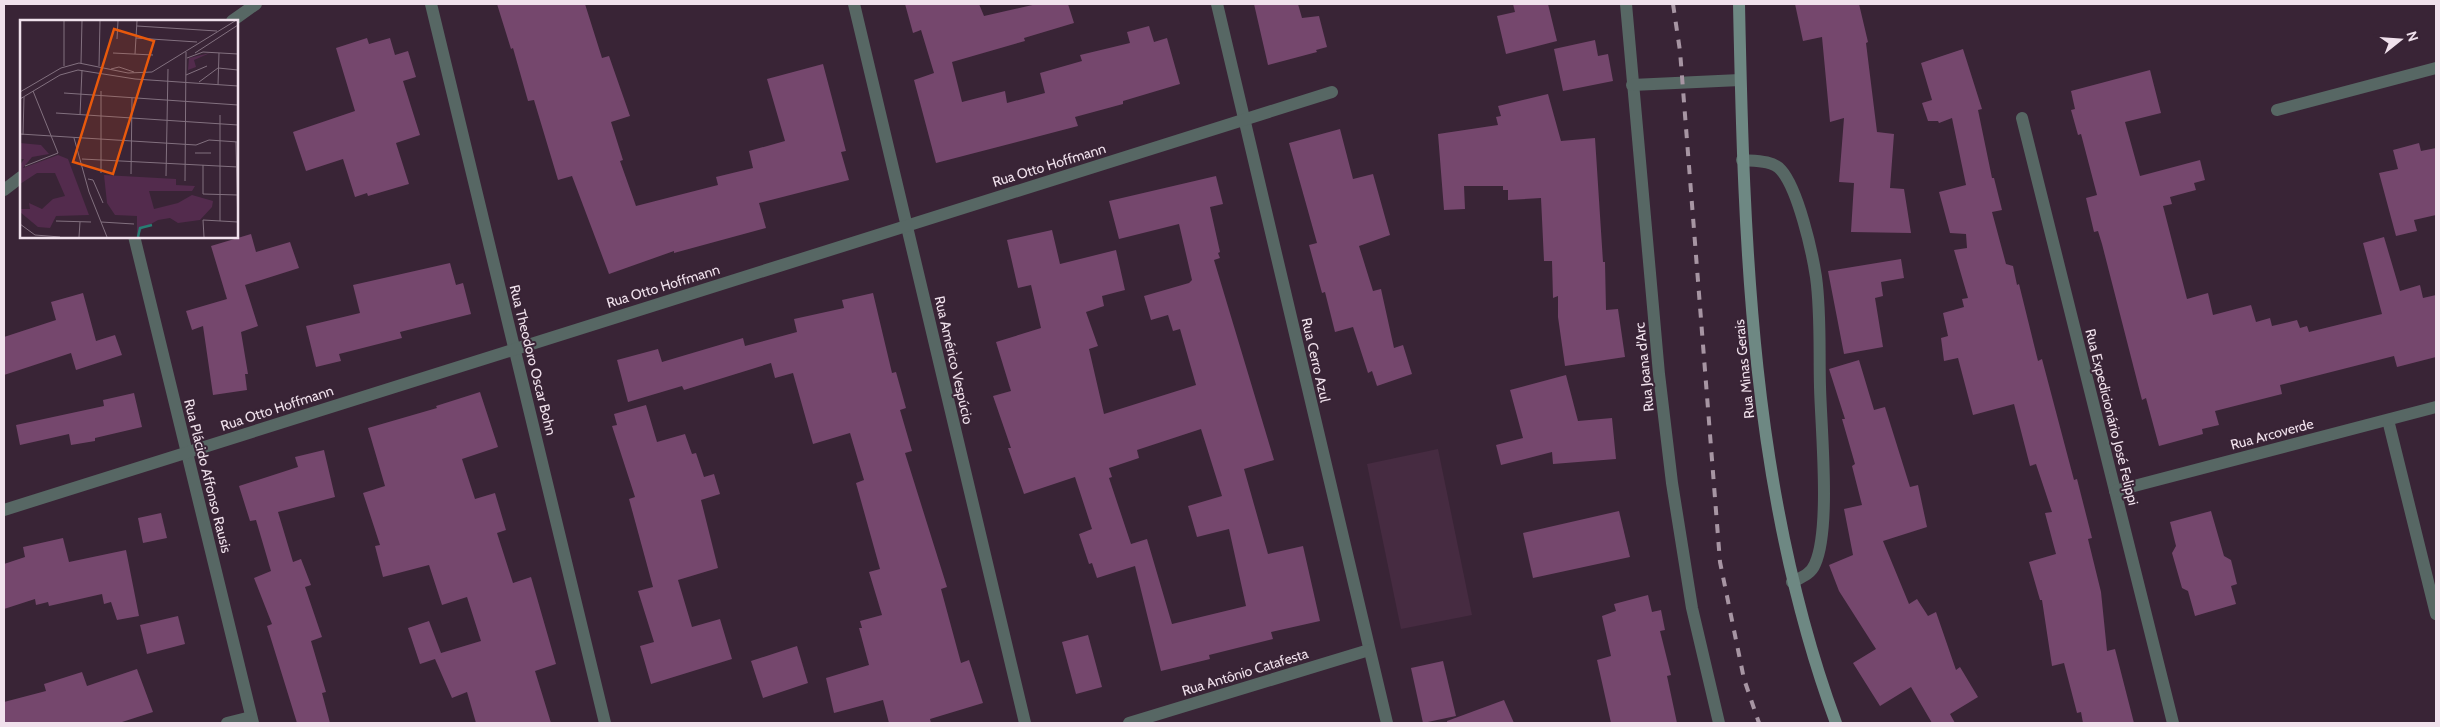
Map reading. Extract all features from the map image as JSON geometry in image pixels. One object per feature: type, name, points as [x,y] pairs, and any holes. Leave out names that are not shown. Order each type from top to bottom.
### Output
[{"type":"main road","name":"Rua Minas Gerais","points":[[1739,4],[1742,160],[1749,270],[1770,468],[1792,582],[1805,630],[1836,723]]},
{"type":"street","points":[[233,20],[256,4]]},
{"type":"street","name":"Rua Theodoro Oscar Bohn","points":[[431,4],[605,723]]},
{"type":"street","name":"Rua Américo Vespúcio","points":[[854,4],[1025,723]]},
{"type":"street","name":"Rua Cerro Azul","points":[[1217,4],[1387,723]]},
{"type":"street","name":"Rua Joana d'Arc","points":[[1626,4],[1632,85],[1672,483],[1692,608],[1720,723]]},
{"type":"street","points":[[2277,110],[2436,68]]},
{"type":"street","points":[[1632,85],[1740,80]]},
{"type":"street","name":"Rua Otto Hoffmann","points":[[4,510],[1332,92]]},
{"type":"street","name":"Rua Expedicionário José Felippi","points":[[2022,118],[2173,723]]},
{"type":"street","points":[[1742,160],[1768,162],[1780,168],[1788,179],[1808,238],[1816,278],[1823,512],[1819,552],[1815,565],[1807,575],[1792,582]]},
{"type":"street","points":[[4,190],[20,179]]},
{"type":"street","name":"Rua Plácido Affonso Rausis","points":[[134,238],[252,720]]},
{"type":"street","name":"Rua Arcoverde","points":[[2115,491],[2436,407]]},
{"type":"street","points":[[2388,420],[2436,614]]},
{"type":"street","name":"Rua Antônio Catafesta","points":[[1129,723],[1369,650]]},
{"type":"street","points":[[227,723],[252,720]]},
{"type":"shaded area","points":[[1438,449],[1472,615],[1401,629],[1367,464]]},
{"type":"building","points":[[497,4],[585,4],[602,58],[609,56],[630,116],[611,122],[623,160],[620,161],[636,206],[718,185],[716,177],[753,168],[749,151],[785,141],[767,79],[823,64],[846,151],[841,152],[849,180],[759,203],[766,228],[674,253],[674,251],[609,274],[572,176],[558,180],[534,100],[528,101],[513,48],[511,49]]},
{"type":"building","points":[[905,4],[979,4],[984,16],[1037,4],[1068,4],[1074,23],[1024,38],[1025,41],[952,62],[962,102],[1005,91],[1007,103],[1045,93],[1040,73],[1082,61],[1080,55],[1130,43],[1127,32],[1149,26],[1154,42],[1167,38],[1180,84],[1123,101],[1123,104],[1075,117],[1078,126],[936,163],[914,80],[934,73],[921,30],[913,33]]},
{"type":"building","points":[[1254,4],[1298,4],[1302,18],[1319,16],[1327,47],[1316,50],[1317,52],[1268,65]]},
{"type":"building","points":[[1513,4],[1548,4],[1557,41],[1506,54],[1497,16],[1515,12]]},
{"type":"building","points":[[1795,4],[1859,4],[1868,42],[1866,43],[1877,132],[1894,134],[1890,188],[1904,189],[1911,233],[1851,232],[1854,183],[1839,182],[1844,118],[1830,122],[1822,37],[1803,41]]},
{"type":"building","points":[[367,38],[369,44],[390,38],[395,55],[408,51],[416,77],[403,81],[420,135],[396,143],[409,184],[368,196],[367,193],[355,197],[343,159],[306,171],[293,132],[355,111],[336,48]]},
{"type":"building","points":[[1595,40],[1598,56],[1608,54],[1613,81],[1563,91],[1554,49]]},
{"type":"building","points":[[1963,49],[1982,109],[1978,110],[1992,178],[1994,178],[2002,210],[1992,212],[2006,264],[2013,266],[2017,285],[2019,284],[2038,361],[2042,359],[2074,480],[2077,479],[2092,538],[2088,539],[2101,592],[2107,651],[2115,649],[2134,723],[2083,723],[2081,712],[2077,713],[2064,663],[2052,666],[2042,600],[2040,600],[2029,562],[2056,554],[2045,513],[2052,512],[2036,464],[2030,466],[2014,404],[1973,415],[1958,358],[1944,361],[1941,338],[1948,336],[1943,313],[1964,307],[1962,299],[1968,298],[1954,250],[1967,248],[1966,234],[1950,233],[1939,192],[1966,185],[1952,118],[1939,123],[1938,121],[1928,121],[1922,103],[1932,100],[1921,63]]},
{"type":"building","points":[[2150,70],[2161,113],[2125,122],[2140,176],[2200,160],[2205,180],[2194,183],[2196,190],[2170,197],[2172,204],[2163,206],[2187,299],[2208,293],[2213,315],[2251,305],[2256,322],[2270,318],[2272,326],[2297,320],[2300,328],[2307,326],[2309,332],[2382,314],[2363,243],[2384,237],[2400,291],[2420,285],[2423,298],[2436,295],[2436,357],[2397,367],[2394,356],[2280,385],[2282,394],[2215,411],[2219,425],[2202,429],[2203,434],[2159,446],[2146,398],[2142,400],[2102,244],[2098,231],[2094,232],[2086,198],[2097,195],[2081,134],[2078,135],[2071,110],[2075,109],[2071,91]]},
{"type":"building","points":[[1548,94],[1561,141],[1595,138],[1603,262],[1605,262],[1606,310],[1618,309],[1625,357],[1565,366],[1558,317],[1558,296],[1553,298],[1552,261],[1544,261],[1541,198],[1508,200],[1508,190],[1503,190],[1503,186],[1464,186],[1465,209],[1444,210],[1438,134],[1498,125],[1496,117],[1501,116],[1498,106]]},
{"type":"building","points":[[1340,129],[1353,179],[1373,174],[1390,235],[1359,246],[1373,291],[1381,289],[1394,348],[1403,345],[1412,374],[1377,386],[1372,371],[1368,373],[1353,327],[1335,332],[1325,292],[1322,293],[1309,245],[1317,243],[1289,143]]},
{"type":"building","points":[[2419,143],[2421,151],[2436,148],[2436,215],[2414,220],[2417,231],[2396,236],[2379,173],[2398,169],[2393,150]]},
{"type":"building","points":[[1216,176],[1223,204],[1210,207],[1220,252],[1218,253],[1220,258],[1214,260],[1274,460],[1244,469],[1268,554],[1303,546],[1320,621],[1271,632],[1273,639],[1209,655],[1210,659],[1161,671],[1135,566],[1097,578],[1092,563],[1089,564],[1079,534],[1092,529],[1075,477],[1024,494],[993,396],[1011,391],[996,342],[1041,328],[1031,285],[1018,288],[1007,240],[1052,230],[1060,264],[1116,250],[1125,290],[1102,296],[1104,306],[1086,312],[1098,346],[1089,349],[1104,414],[1196,385],[1180,329],[1173,331],[1168,315],[1151,320],[1144,296],[1189,283],[1192,280],[1179,224],[1119,239],[1109,201]],"holes":[[[1201,429],[1222,496],[1188,506],[1197,537],[1229,529],[1246,606],[1172,624],[1147,539],[1131,544],[1109,478],[1112,477],[1109,468],[1139,458],[1137,450]]]},
{"type":"building","points":[[251,234],[256,252],[290,242],[299,268],[245,285],[258,326],[241,332],[248,374],[245,374],[247,390],[213,395],[203,326],[192,330],[186,311],[227,299],[211,246]]},
{"type":"building","points":[[1901,259],[1904,278],[1881,282],[1883,296],[1875,298],[1883,347],[1844,354],[1828,271]]},
{"type":"building","points":[[450,263],[456,285],[463,283],[471,314],[400,332],[402,338],[339,354],[341,361],[316,367],[306,326],[360,313],[353,285]]},
{"type":"building","points":[[83,293],[96,341],[115,335],[122,355],[76,370],[71,353],[4,375],[4,337],[56,320],[51,302]]},
{"type":"building","points":[[873,293],[892,373],[896,372],[906,408],[900,410],[912,451],[905,453],[947,587],[941,589],[961,663],[969,660],[983,703],[930,719],[931,723],[889,723],[883,700],[834,713],[826,678],[869,665],[859,628],[862,628],[860,621],[882,615],[869,572],[880,569],[856,483],[864,480],[850,433],[813,444],[793,373],[775,378],[771,363],[684,390],[682,386],[628,402],[617,360],[658,349],[662,362],[743,338],[745,346],[797,332],[794,319],[844,308],[842,300]]},
{"type":"building","points":[[1859,360],[1874,410],[1885,407],[1910,487],[1918,485],[1927,527],[1883,541],[1909,604],[1917,599],[1928,616],[1936,612],[1956,670],[1960,667],[1978,697],[1950,714],[1955,723],[1932,723],[1911,687],[1880,706],[1853,663],[1876,649],[1839,591],[1829,565],[1853,555],[1844,509],[1862,505],[1852,466],[1855,464],[1842,419],[1845,419],[1829,369]]},
{"type":"building","points":[[1566,375],[1578,421],[1612,418],[1616,459],[1553,464],[1552,452],[1501,465],[1496,445],[1523,438],[1510,390]]},
{"type":"building","points":[[480,392],[498,447],[462,459],[475,499],[495,493],[506,530],[497,533],[513,583],[531,577],[556,664],[535,671],[551,723],[476,723],[467,692],[452,698],[435,659],[420,664],[408,628],[429,621],[441,653],[481,641],[467,597],[442,605],[429,565],[383,577],[375,546],[380,545],[363,493],[385,486],[368,428],[437,408],[436,406]]},
{"type":"building","points":[[134,393],[142,427],[95,438],[95,441],[71,445],[69,434],[20,445],[16,425],[104,406],[103,400]]},
{"type":"building","points":[[646,405],[657,442],[685,434],[692,454],[696,453],[704,477],[714,474],[720,494],[701,500],[718,568],[678,580],[692,627],[720,619],[732,659],[651,684],[640,646],[654,642],[638,591],[653,587],[629,499],[635,497],[612,426],[617,425],[614,414]]},
{"type":"building","points":[[324,450],[335,497],[278,512],[293,562],[301,559],[311,585],[305,587],[322,637],[311,641],[326,692],[322,693],[330,723],[297,723],[267,626],[272,624],[254,578],[271,571],[256,520],[250,521],[239,486],[298,467],[295,457]]},
{"type":"building","points":[[1619,511],[1630,557],[1533,578],[1523,533]]},
{"type":"building","points":[[2211,511],[2224,556],[2231,560],[2237,584],[2231,586],[2236,604],[2195,616],[2188,591],[2182,588],[2172,553],[2176,546],[2170,522]]},
{"type":"building","points":[[161,513],[167,538],[143,543],[138,518]]},
{"type":"building","points":[[63,538],[69,562],[126,550],[139,616],[117,620],[111,602],[104,604],[102,594],[49,606],[48,602],[36,605],[35,599],[4,609],[4,564],[25,557],[23,547]]},
{"type":"building","points":[[1648,595],[1652,612],[1661,610],[1665,630],[1660,631],[1671,675],[1667,676],[1677,723],[1611,723],[1597,660],[1611,656],[1602,616],[1616,611],[1614,604]]},
{"type":"building","points":[[178,616],[185,644],[147,654],[140,625]]},
{"type":"building","points":[[1088,635],[1102,687],[1076,694],[1062,642]]},
{"type":"building","points":[[797,646],[808,683],[763,698],[751,661]]},
{"type":"building","points":[[1443,661],[1456,716],[1423,723],[1411,668]]},
{"type":"building","points":[[137,669],[153,712],[119,723],[4,723],[4,702],[46,691],[44,684],[82,672],[87,686]]},
{"type":"building","points":[[1504,700],[1514,723],[1447,723],[1447,721]]},
{"type":"railway","points":[[1673,4],[1680,51],[1720,562],[1744,679],[1759,723]]}]
